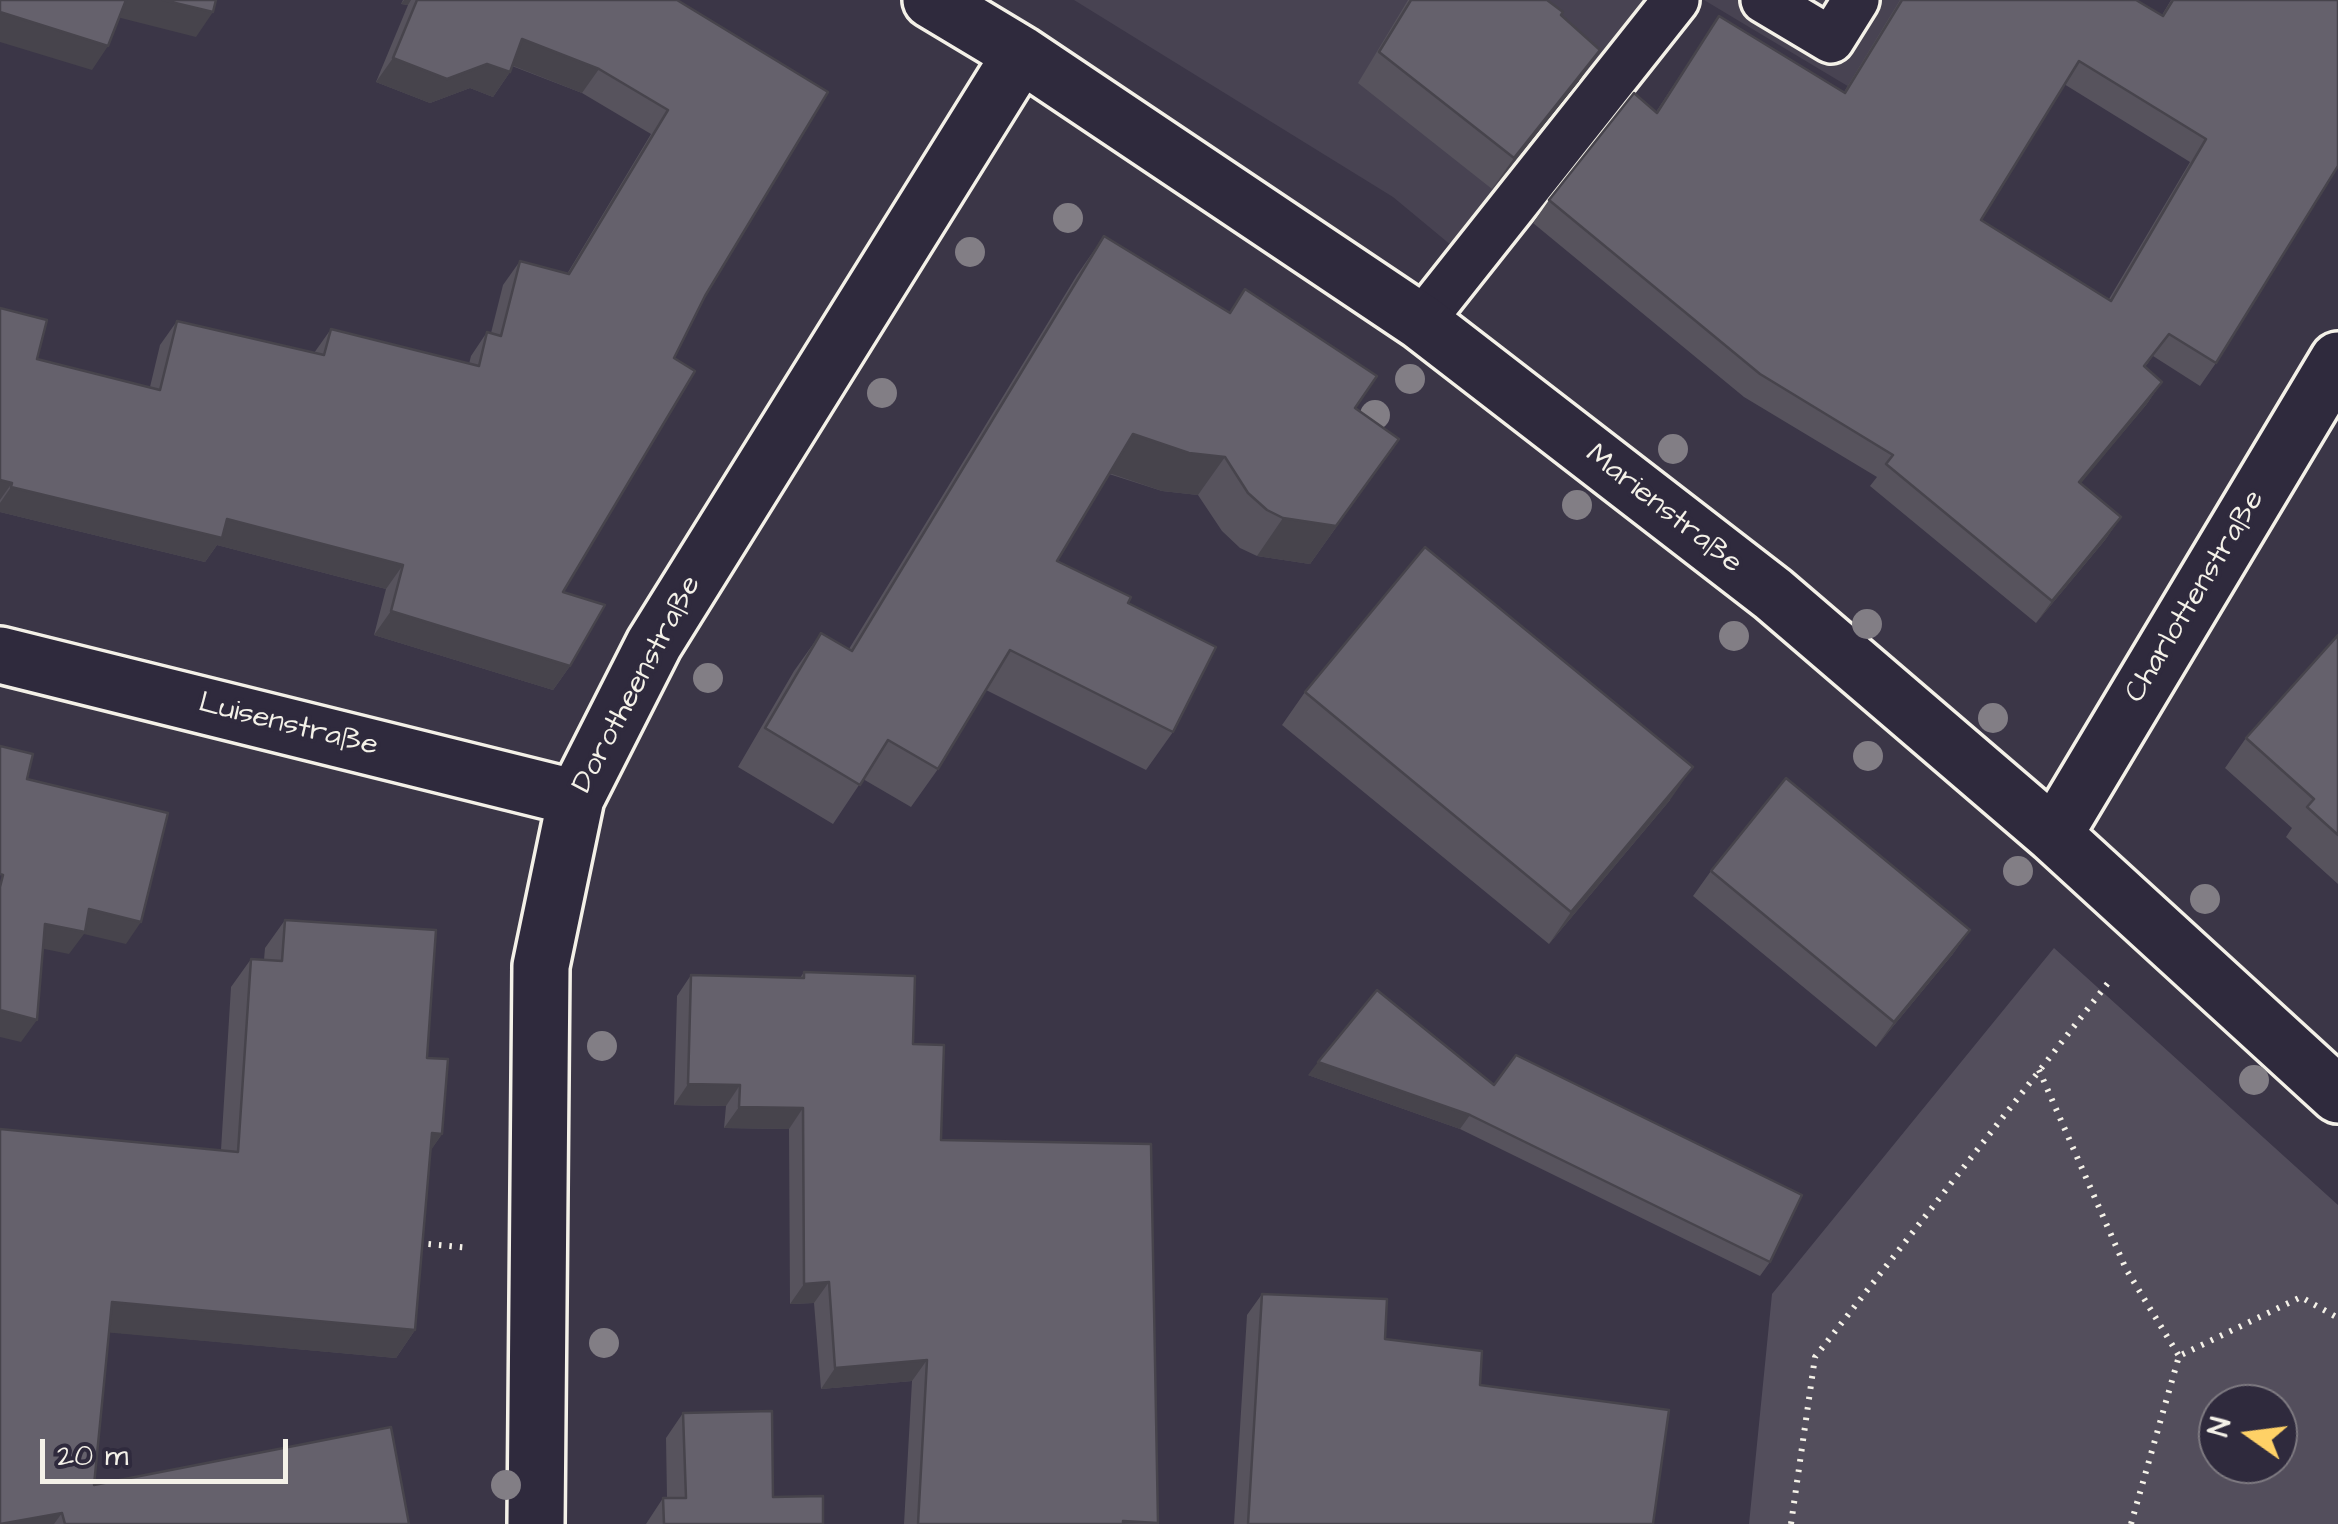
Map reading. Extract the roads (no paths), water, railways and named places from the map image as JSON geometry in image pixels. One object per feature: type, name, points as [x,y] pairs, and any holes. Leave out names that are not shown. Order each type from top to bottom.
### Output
[{"type":"street","name":"Marienstraße","points":[[931,0],[1020,54],[1421,322],[1772,594],[2054,834],[2338,1094]]},
{"type":"street","name":"Dorotheenstraße","points":[[536,1524],[541,966],[576,798],[654,644],[1020,54]]},
{"type":"street","name":"Charlottenstraße","points":[[2054,834],[2338,360]]},
{"type":"street","name":"Luisenstraße","points":[[0,655],[576,798]]},
{"type":"lane","points":[[1421,322],[1676,0]]},
{"type":"lane","points":[[1764,0],[1832,40],[1856,0]]}]
